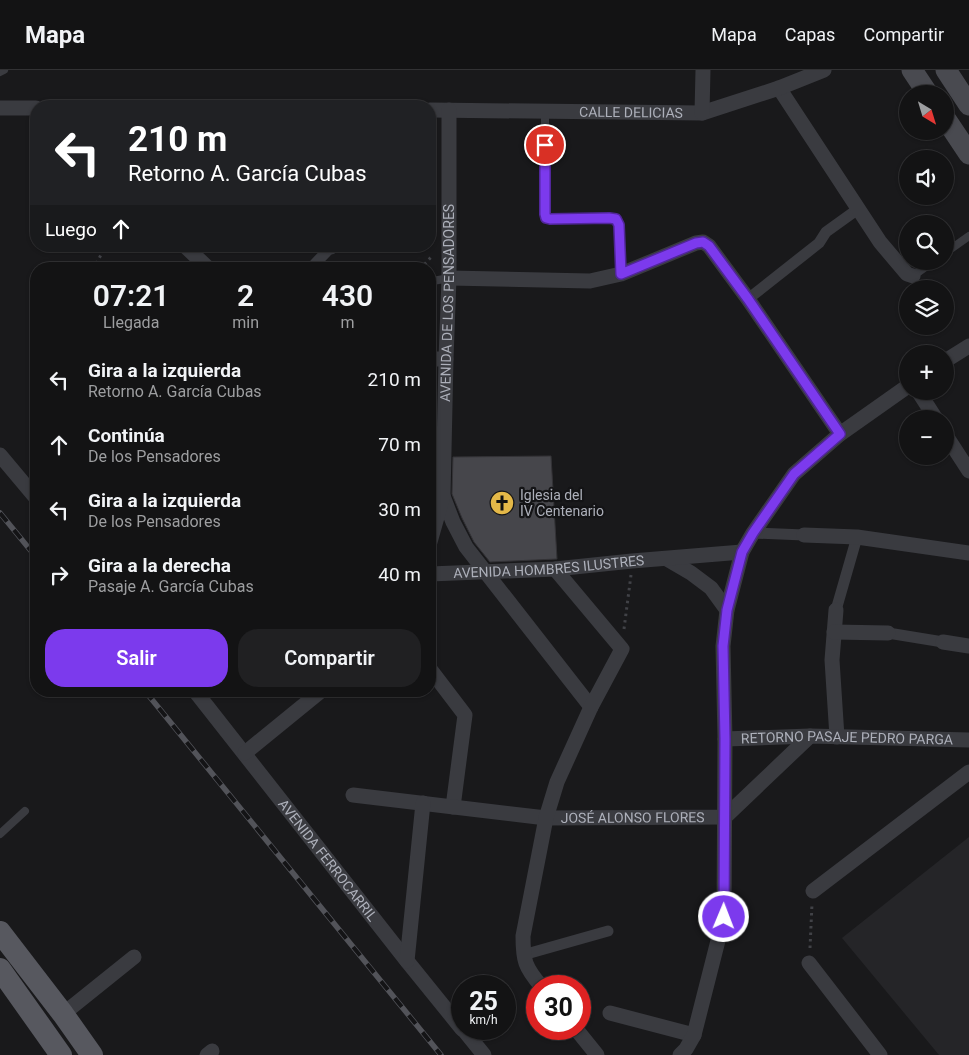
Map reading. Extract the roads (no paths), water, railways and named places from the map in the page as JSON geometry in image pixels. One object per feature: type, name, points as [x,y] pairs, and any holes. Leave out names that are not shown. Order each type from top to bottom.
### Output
[{"type":"main road","points":[[912,70],[922,85]]},
{"type":"main road","points":[[946,70],[969,105]]},
{"type":"main road","points":[[954,132],[969,154]]},
{"type":"main road","points":[[0,932],[92,1055]]},
{"type":"main road","points":[[24,965],[4,974],[54,1052]]},
{"type":"street","points":[[702,70],[702,113]]},
{"type":"street","name":"CALLE DELICIAS","points":[[436,110],[702,113],[779,88],[824,70]]},
{"type":"street","points":[[779,88],[880,242],[908,274],[913,276]]},
{"type":"street","points":[[0,108],[30,108]]},
{"type":"street","name":"AVENIDA DE LOS PENSADORES","points":[[450,110],[449,278],[437,505],[453,522],[466,547],[591,707]]},
{"type":"street","points":[[748,299],[819,243],[826,232],[858,209]]},
{"type":"street","points":[[449,278],[590,280],[621,274],[696,243],[703,242],[709,246],[748,299],[840,434]]},
{"type":"street","points":[[191,252],[201,262]]},
{"type":"street","points":[[317,262],[326,252]]},
{"type":"street","points":[[954,355],[969,346]]},
{"type":"street","points":[[436,359],[446,359]]},
{"type":"street","points":[[686,1053],[694,1035],[724,917],[725,739],[723,646],[727,610],[742,552],[794,474],[840,434],[899,392]]},
{"type":"street","points":[[954,448],[969,472]]},
{"type":"street","points":[[0,455],[30,491]]},
{"type":"street","points":[[753,533],[857,537],[969,553]]},
{"type":"street","points":[[837,737],[832,660],[836,610],[857,537]]},
{"type":"street","name":"AVENIDA HOMBRES ILUSTRES","points":[[436,574],[555,569],[742,552]]},
{"type":"street","points":[[667,558],[711,588],[727,610]]},
{"type":"street","points":[[532,975],[523,955],[523,936],[546,818],[557,782],[591,707],[622,649],[555,569]]},
{"type":"street","points":[[834,632],[888,633],[969,646]]},
{"type":"street","points":[[436,677],[465,715],[453,807]]},
{"type":"street","name":"AVENIDA FERROCARRIL","points":[[200,697],[451,1014]]},
{"type":"street","points":[[245,753],[314,697]]},
{"type":"street","name":"RETORNO PASAJE PEDRO PARGA","points":[[725,739],[810,736],[969,740]]},
{"type":"street","name":"JOSÉ ALONSO FLORES","points":[[353,795],[546,818],[725,818],[810,736]]},
{"type":"street","points":[[813,891],[969,772]]},
{"type":"street","points":[[408,961],[423,803]]},
{"type":"street","points":[[523,955],[608,931]]},
{"type":"street","points":[[63,1014],[134,957]]},
{"type":"street","points":[[809,963],[880,1055]]},
{"type":"street","points":[[610,1013],[694,1035]]},
{"type":"street","name":"AVENIDA FERROCARRIL","points":[[472,1040],[484,1055]]},
{"type":"street","points":[[585,1040],[597,1055]]},
{"type":"lane","points":[[0,72],[4,70]]},
{"type":"lane","points":[[545,111],[546,218],[616,219],[619,225],[621,274]]},
{"type":"lane","points":[[954,247],[969,236]]},
{"type":"lane","points":[[913,276],[921,270]]},
{"type":"lane","points":[[436,280],[449,278]]},
{"type":"lane","points":[[0,834],[25,811]]},
{"type":"railway","points":[[0,513],[30,550]]},
{"type":"railway","points":[[150,697],[441,1055]]},
{"type":"place","name":"Iglesia del IV Centenario","points":[[502,503]]}]
